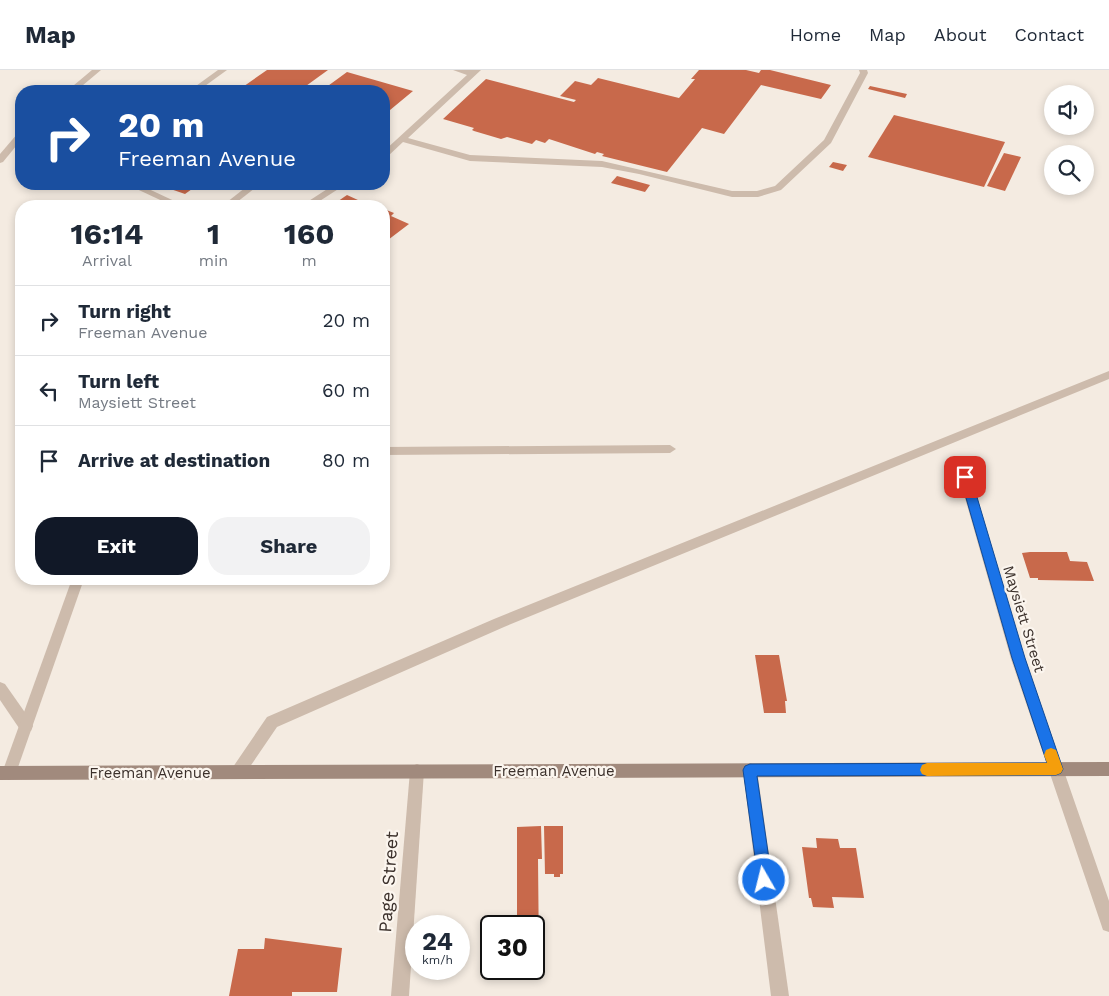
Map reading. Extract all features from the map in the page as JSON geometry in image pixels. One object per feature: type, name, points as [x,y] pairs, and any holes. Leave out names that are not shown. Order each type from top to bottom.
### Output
[{"type":"street","points":[[78,85],[97,70]]},
{"type":"street","points":[[202,85],[223,70]]},
{"type":"street","points":[[457,70],[475,72]]},
{"type":"street","points":[[402,139],[470,158],[602,164],[640,171],[732,194],[758,194],[778,188],[828,141],[864,73],[863,70]]},
{"type":"street","points":[[390,150],[475,72]]},
{"type":"street","points":[[0,160],[15,142]]},
{"type":"street","points":[[144,190],[167,200]]},
{"type":"street","points":[[234,200],[247,190]]},
{"type":"street","points":[[316,200],[331,190]]},
{"type":"street","points":[[238,772],[272,722],[499,623],[1109,375]]},
{"type":"street","points":[[390,451],[670,449]]},
{"type":"street","name":"Maysiett Street","points":[[965,477],[1018,658],[1109,924]]},
{"type":"street","points":[[4,773],[26,726],[76,585]]},
{"type":"street","points":[[0,688],[26,726]]},
{"type":"street","name":"Freeman Avenue","points":[[4,773],[1109,769]]},
{"type":"street","points":[[750,770],[780,996]]},
{"type":"street","name":"Page Street","points":[[400,996],[416,772]]},
{"type":"building","points":[[267,70],[328,70],[307,85],[246,85]]},
{"type":"building","points":[[699,70],[746,70],[759,73],[761,70],[770,70],[831,85],[821,99],[761,85],[724,134],[702,128],[667,172],[602,156],[604,154],[597,152],[595,154],[549,139],[545,143],[536,140],[532,144],[507,137],[501,139],[472,130],[474,128],[443,119],[486,79],[574,102],[576,100],[560,96],[575,81],[591,85],[598,78],[679,98],[695,79],[691,79]]},
{"type":"building","points":[[347,72],[413,91],[390,110],[390,85],[329,85]]},
{"type":"building","points":[[870,86],[907,94],[905,98],[868,89]]},
{"type":"building","points":[[894,115],[1005,142],[984,187],[868,157]]},
{"type":"building","points":[[1004,153],[1021,157],[1005,191],[987,186]]},
{"type":"building","points":[[833,162],[847,165],[843,171],[829,167]]},
{"type":"building","points":[[617,176],[650,185],[645,192],[611,183]]},
{"type":"building","points":[[173,190],[191,190],[185,194]]},
{"type":"building","points":[[347,195],[358,200],[340,200]]},
{"type":"building","points":[[390,211],[394,213],[391,216],[409,224],[390,238]]},
{"type":"building","points":[[1067,552],[1070,561],[1087,562],[1094,581],[1038,580],[1038,578],[1030,578],[1022,553]]},
{"type":"building","points":[[755,655],[779,655],[787,701],[785,701],[786,713],[764,713]]},
{"type":"building","points":[[541,826],[542,859],[538,859],[539,915],[517,915],[517,827]]},
{"type":"building","points":[[544,826],[563,826],[563,874],[560,874],[560,877],[554,877],[554,874],[545,874]]},
{"type":"building","points":[[816,838],[838,839],[840,848],[856,848],[864,898],[832,897],[834,908],[813,907],[811,898],[809,898],[802,847],[817,848]]},
{"type":"building","points":[[265,938],[342,948],[337,992],[292,992],[292,996],[229,996],[238,949],[264,949]]},
{"type":"slow traffic","points":[[927,770],[1056,769],[1051,755]]},
{"type":"route","points":[[764,880],[750,770],[1056,769],[1018,658],[965,477]]}]
